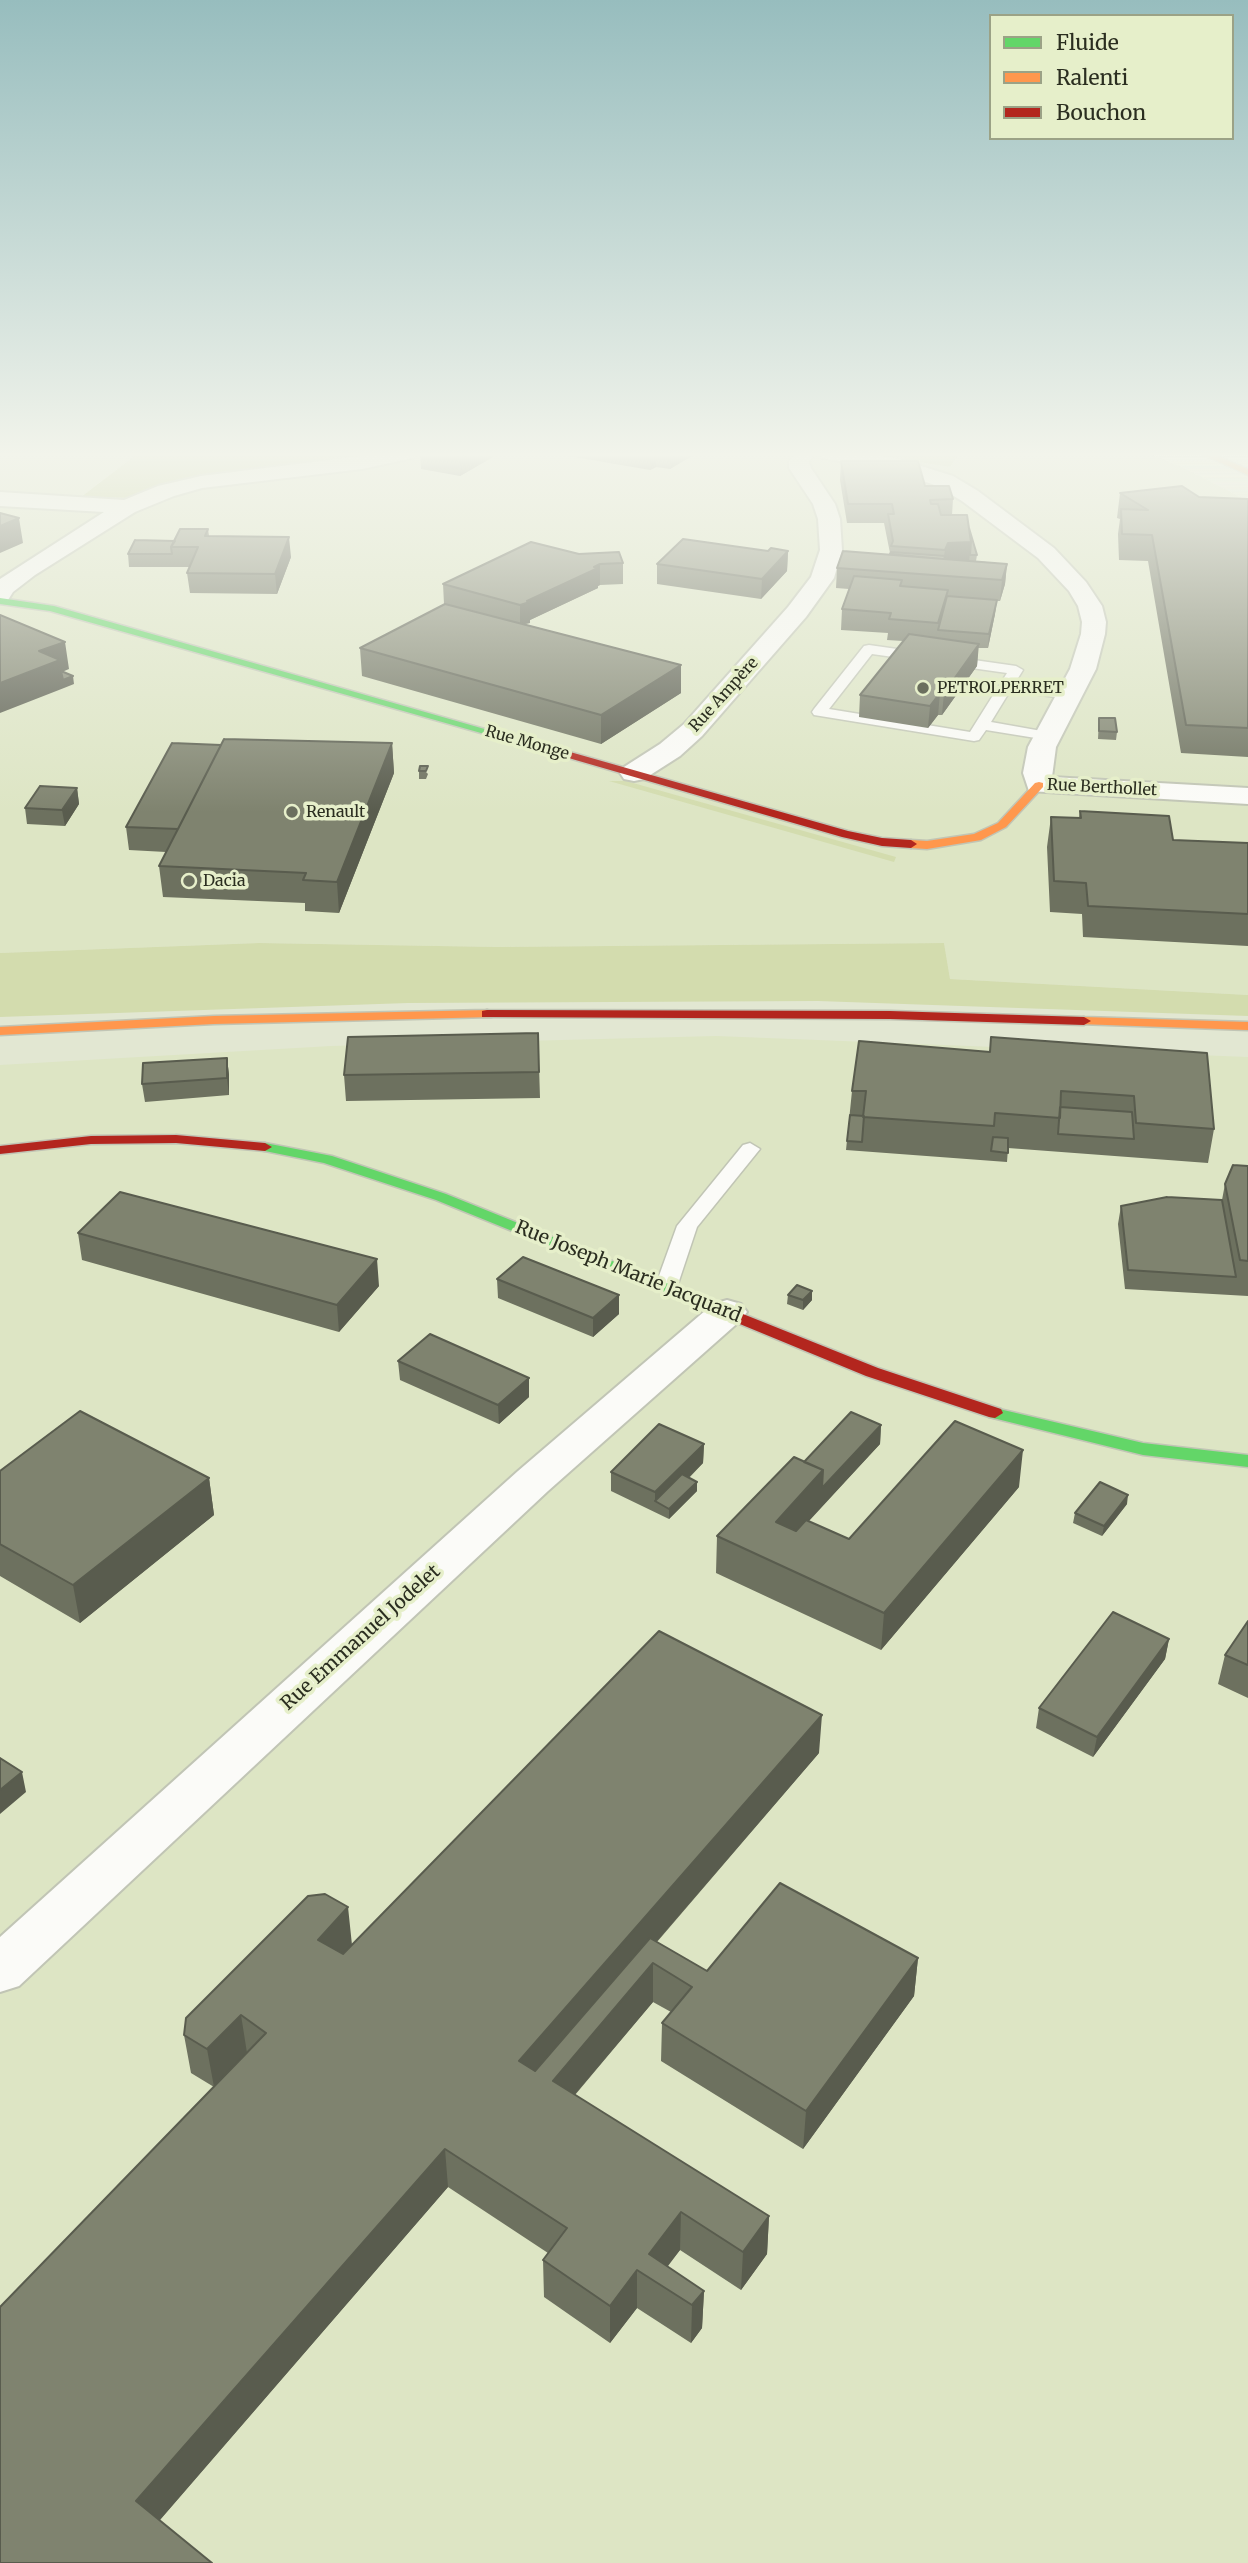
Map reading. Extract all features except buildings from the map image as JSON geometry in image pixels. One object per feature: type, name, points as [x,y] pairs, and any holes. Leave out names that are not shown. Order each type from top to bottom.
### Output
[{"type":"street","points":[[0,595],[2,589],[22,574]]},
{"type":"street","name":"Rue Ampère","points":[[634,773],[670,750],[693,730],[789,622],[823,574]]},
{"type":"street","name":"Rue Berthollet","points":[[1066,574],[1090,606],[1094,622],[1090,648],[1071,695],[1048,736],[1038,761],[1039,785],[1248,796]]},
{"type":"street","name":"Rue Monge","points":[[0,601],[51,608],[846,834],[912,845],[961,841],[991,831],[1022,807],[1039,785]]},
{"type":"street","points":[[0,1031],[214,1020],[529,1013],[890,1015],[1248,1026]]},
{"type":"street","points":[[1143,1024],[1248,1033]]},
{"type":"street","name":"Rue Joseph Marie Jacquard","points":[[0,1150],[134,1139],[219,1141],[292,1151],[363,1169],[441,1197],[872,1372],[968,1405],[1143,1449],[1248,1461]]},
{"type":"street","name":"Rue Emmanuel Jodelet","points":[[0,1970],[533,1480],[727,1312]]},
{"type":"lane","points":[[869,649],[1016,670],[1006,686],[974,737],[819,712],[869,649]]},
{"type":"lane","points":[[1006,686],[1071,695]]},
{"type":"lane","points":[[982,725],[1048,736]]},
{"type":"lane","points":[[666,1287],[687,1226],[750,1149]]},
{"type":"shaded area","points":[[0,574],[1248,574],[1248,995],[950,979],[944,943],[498,947],[259,943],[0,953]]},
{"type":"shaded area","points":[[609,781],[626,781],[896,857],[894,862]]},
{"type":"shaded area","points":[[259,943],[498,947],[944,943],[950,979],[1248,995],[1248,1016],[818,1001],[408,1003],[0,1017],[0,953]]},
{"type":"shaded area","points":[[716,1036],[1248,1057],[1248,2563],[0,2563],[0,1065],[331,1046]]},
{"type":"traffic: fast","points":[[0,601],[51,608],[538,746]]},
{"type":"traffic: fast","points":[[265,1147],[327,1159],[441,1197],[673,1291]]},
{"type":"traffic: fast","points":[[995,1413],[1143,1449],[1248,1461]]},
{"type":"traffic: slow","points":[[911,844],[927,845],[977,837],[1002,825],[1039,785]]},
{"type":"traffic: slow","points":[[0,1031],[214,1020],[487,1014]]},
{"type":"traffic: slow","points":[[1084,1021],[1248,1026]]},
{"type":"traffic: jam","points":[[538,746],[846,834],[882,842],[911,844]]},
{"type":"traffic: jam","points":[[487,1014],[890,1015],[1084,1021]]},
{"type":"traffic: jam","points":[[0,1150],[91,1140],[176,1139],[265,1147]]},
{"type":"traffic: jam","points":[[673,1291],[872,1372],[995,1413]]},
{"type":"place","name":"PETROLPERRET","points":[[923,688]]},
{"type":"place","name":"Renault","points":[[292,812]]},
{"type":"place","name":"Dacia","points":[[189,881]]}]
